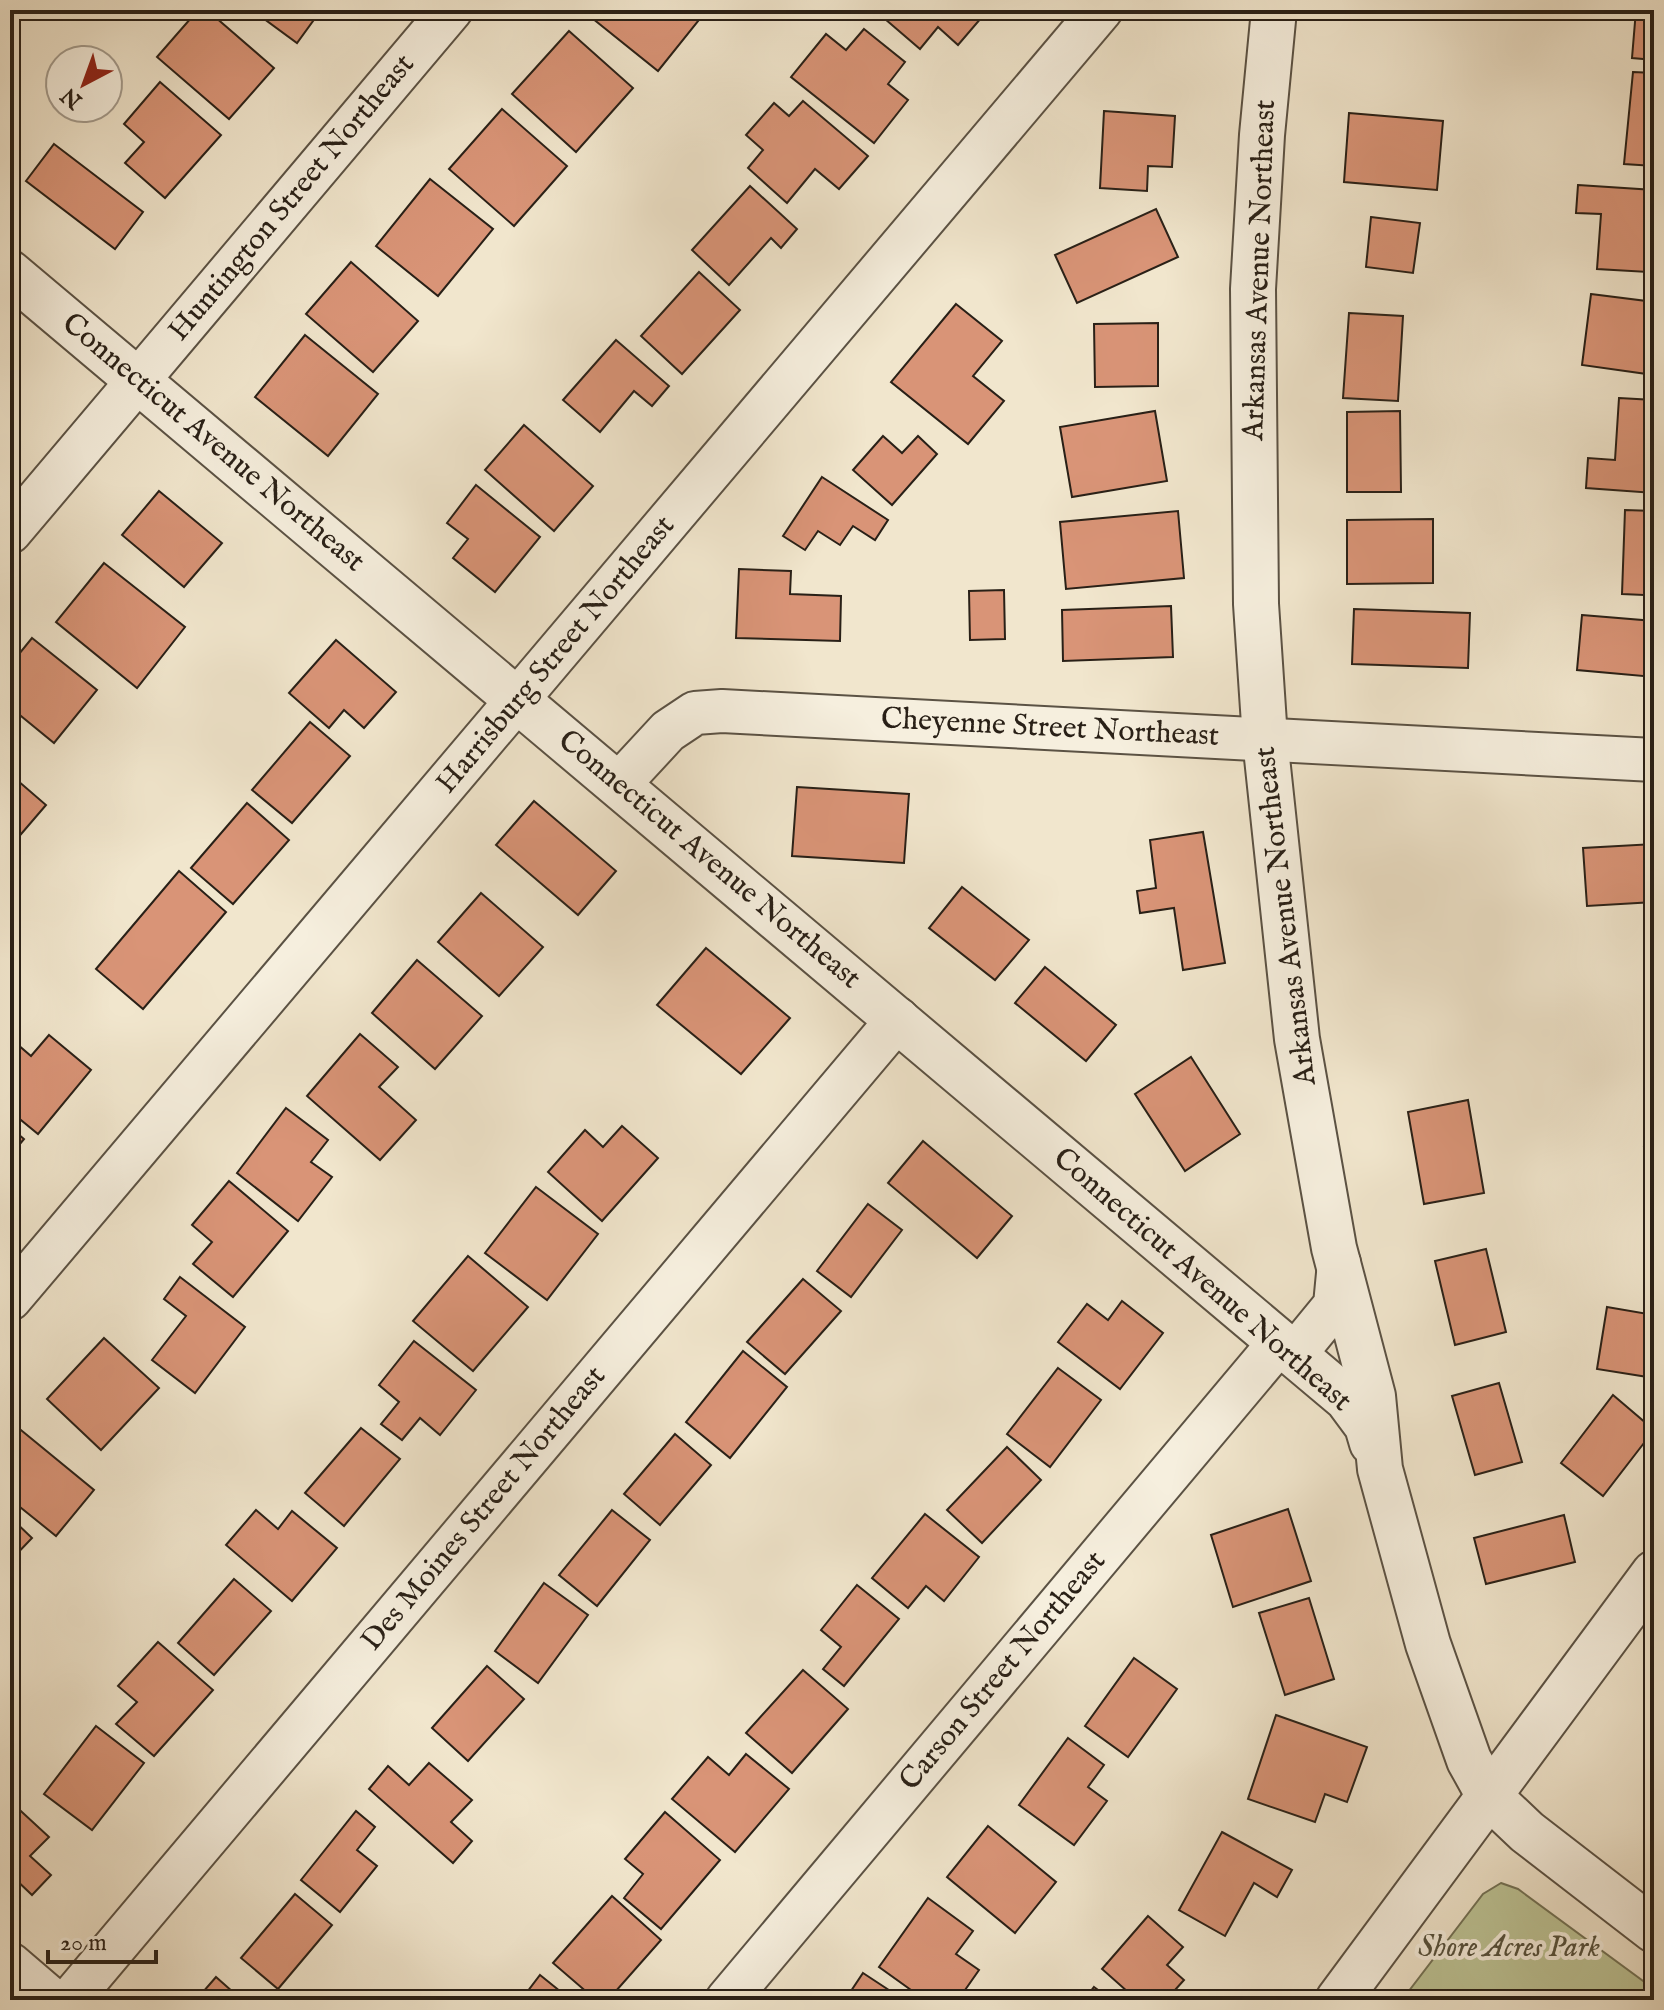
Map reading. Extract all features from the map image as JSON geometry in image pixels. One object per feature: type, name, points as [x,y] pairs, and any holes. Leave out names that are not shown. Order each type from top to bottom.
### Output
[{"type":"street","name":"Huntington Street Northeast","points":[[10,532],[451,10]]},
{"type":"street","name":"Harrisburg Street Northeast","points":[[10,1299],[1101,10]]},
{"type":"street","name":"Arkansas Avenue Northeast","points":[[1274,10],[1262,135],[1253,289],[1256,604],[1265,739],[1297,1039],[1339,1263],[1373,1396],[1380,1469],[1447,1707],[1469,1760],[1489,1796],[1550,1851],[1654,1930]]},
{"type":"street","name":"Connecticut Avenue Northeast","points":[[10,273],[1347,1399],[1367,1426],[1380,1469]]},
{"type":"street","name":"Cheyenne Street Northeast","points":[[619,784],[668,731],[695,713],[722,711],[1654,760]]},
{"type":"street","name":"Des Moines Street Northeast","points":[[70,2000],[898,1019]]},
{"type":"street","name":"Carson Street Northeast","points":[[727,2000],[1287,1349],[1335,1305],[1339,1263]]},
{"type":"street","points":[[1338,2000],[1654,1573]]},
{"type":"street","points":[[10,1964],[52,2000]]},
{"type":"green space","name":"Shore Acres Park","points":[[1501,1883],[1518,1889],[1654,1989],[1654,2000],[1402,2000],[1483,1894]]},
{"type":"building","points":[[10,10],[28,10],[10,31]]},
{"type":"building","points":[[198,10],[207,10],[274,68],[229,119],[157,57]]},
{"type":"building","points":[[252,10],[321,10],[297,43]]},
{"type":"building","points":[[582,10],[697,10],[703,15],[658,71]]},
{"type":"building","points":[[881,10],[988,10],[958,45],[938,27],[920,49],[878,13]]},
{"type":"building","points":[[1636,10],[1654,10],[1654,60],[1632,58]]},
{"type":"building","points":[[864,29],[905,62],[888,84],[908,100],[874,143],[791,77],[826,34],[846,50]]},
{"type":"building","points":[[569,31],[633,88],[576,152],[512,94]]},
{"type":"building","points":[[1633,72],[1654,73],[1654,166],[1624,164]]},
{"type":"building","points":[[160,82],[221,135],[165,198],[125,163],[144,142],[124,124]]},
{"type":"building","points":[[803,101],[868,156],[839,189],[815,169],[787,203],[748,168],[763,150],[746,135],[774,103],[789,116]]},
{"type":"building","points":[[502,109],[567,166],[514,226],[449,169]]},
{"type":"building","points":[[1104,111],[1175,116],[1172,167],[1148,166],[1147,191],[1100,188]]},
{"type":"building","points":[[1349,113],[1443,121],[1437,190],[1344,182]]},
{"type":"building","points":[[54,144],[143,212],[115,249],[26,181]]},
{"type":"building","points":[[430,179],[493,229],[438,296],[376,246]]},
{"type":"building","points":[[1578,185],[1654,190],[1654,245],[1650,245],[1648,272],[1597,269],[1601,214],[1576,213]]},
{"type":"building","points":[[750,186],[797,229],[781,248],[771,238],[729,285],[692,250]]},
{"type":"building","points":[[1156,209],[1178,257],[1077,303],[1055,255]]},
{"type":"building","points":[[1371,217],[1420,223],[1413,273],[1366,267]]},
{"type":"building","points":[[351,262],[418,321],[373,372],[306,314]]},
{"type":"building","points":[[699,272],[740,310],[682,374],[641,336]]},
{"type":"building","points":[[1591,294],[1654,302],[1654,375],[1582,365]]},
{"type":"building","points":[[956,304],[1002,341],[973,376],[1004,401],[968,444],[891,382]]},
{"type":"building","points":[[1349,313],[1403,316],[1398,401],[1343,398]]},
{"type":"building","points":[[1158,323],[1158,386],[1095,387],[1094,324]]},
{"type":"building","points":[[305,335],[378,394],[328,456],[255,397]]},
{"type":"building","points":[[616,340],[669,386],[652,406],[634,391],[600,432],[563,400]]},
{"type":"building","points":[[1619,398],[1654,400],[1654,493],[1586,488],[1588,458],[1615,460]]},
{"type":"building","points":[[1155,411],[1167,481],[1072,497],[1060,427]]},
{"type":"building","points":[[1400,411],[1401,492],[1347,492],[1347,412]]},
{"type":"building","points":[[524,425],[593,486],[554,531],[485,470]]},
{"type":"building","points":[[883,436],[902,453],[918,436],[937,454],[892,505],[853,470]]},
{"type":"building","points":[[822,477],[888,520],[875,540],[853,526],[840,545],[818,531],[805,550],[783,536]]},
{"type":"building","points":[[476,485],[540,537],[495,592],[453,558],[468,539],[447,523]]},
{"type":"building","points":[[159,491],[222,543],[184,587],[122,535]]},
{"type":"building","points":[[1625,510],[1654,511],[1654,567],[1645,567],[1644,595],[1622,594]]},
{"type":"building","points":[[1178,511],[1184,578],[1066,589],[1060,522]]},
{"type":"building","points":[[1433,519],[1433,583],[1347,584],[1347,520]]},
{"type":"building","points":[[104,563],[185,627],[137,688],[56,622]]},
{"type":"building","points":[[739,569],[791,571],[790,594],[841,596],[840,641],[736,638]]},
{"type":"building","points":[[1004,590],[1005,639],[970,640],[969,591]]},
{"type":"building","points":[[1171,606],[1173,657],[1063,661],[1062,610]]},
{"type":"building","points":[[1354,609],[1470,613],[1468,668],[1352,664]]},
{"type":"building","points":[[1582,615],[1654,621],[1654,677],[1577,670]]},
{"type":"building","points":[[32,638],[97,690],[54,743],[10,707],[10,665]]},
{"type":"building","points":[[336,640],[396,692],[364,728],[344,710],[329,728],[289,693]]},
{"type":"building","points":[[310,722],[350,756],[292,823],[252,790]]},
{"type":"building","points":[[10,774],[46,805],[10,847]]},
{"type":"building","points":[[797,787],[909,794],[904,863],[792,856]]},
{"type":"building","points":[[534,801],[616,871],[578,915],[496,845]]},
{"type":"building","points":[[247,803],[289,840],[233,904],[191,868]]},
{"type":"building","points":[[1203,832],[1225,963],[1183,970],[1174,908],[1140,913],[1137,891],[1156,888],[1150,840]]},
{"type":"building","points":[[1654,844],[1654,902],[1587,906],[1583,848]]},
{"type":"building","points":[[179,871],[226,912],[143,1009],[96,969]]},
{"type":"building","points":[[962,887],[1029,940],[995,980],[929,928]]},
{"type":"building","points":[[481,893],[543,947],[499,996],[438,942]]},
{"type":"building","points":[[706,948],[790,1018],[741,1074],[657,1005]]},
{"type":"building","points":[[417,960],[482,1016],[435,1069],[372,1013]]},
{"type":"building","points":[[1045,967],[1116,1025],[1086,1061],[1015,1003]]},
{"type":"building","points":[[360,1034],[398,1067],[379,1087],[416,1120],[380,1160],[307,1096]]},
{"type":"building","points":[[49,1035],[91,1070],[38,1134],[10,1111],[10,1038],[31,1056]]},
{"type":"building","points":[[1191,1057],[1240,1134],[1185,1171],[1135,1094]]},
{"type":"building","points":[[1468,1100],[1484,1193],[1424,1204],[1408,1112]]},
{"type":"building","points":[[286,1108],[328,1140],[311,1162],[332,1177],[298,1221],[237,1173]]},
{"type":"building","points":[[622,1126],[658,1158],[602,1221],[548,1172],[585,1130],[603,1147]]},
{"type":"building","points":[[10,1127],[24,1139],[10,1156]]},
{"type":"building","points":[[923,1141],[1012,1216],[977,1258],[888,1183]]},
{"type":"building","points":[[1654,1145],[1654,1213],[1653,1213],[1644,1147]]},
{"type":"building","points":[[229,1181],[288,1231],[233,1297],[193,1264],[212,1242],[192,1225]]},
{"type":"building","points":[[536,1187],[598,1234],[547,1300],[485,1253]]},
{"type":"building","points":[[868,1204],[902,1230],[851,1297],[817,1271]]},
{"type":"building","points":[[1486,1249],[1506,1332],[1455,1345],[1435,1261]]},
{"type":"building","points":[[468,1256],[528,1307],[473,1371],[413,1321]]},
{"type":"building","points":[[180,1277],[245,1327],[195,1393],[152,1360],[186,1316],[164,1299]]},
{"type":"building","points":[[803,1279],[841,1311],[785,1374],[747,1342]]},
{"type":"building","points":[[1122,1301],[1163,1333],[1120,1389],[1058,1342],[1087,1304],[1108,1320]]},
{"type":"building","points":[[1607,1307],[1654,1315],[1654,1378],[1597,1369]]},
{"type":"building","points":[[104,1338],[159,1388],[101,1450],[47,1399]]},
{"type":"building","points":[[414,1341],[476,1390],[440,1435],[420,1418],[402,1440],[381,1424],[399,1402],[379,1385]]},
{"type":"building","points":[[743,1351],[787,1387],[730,1458],[686,1422]]},
{"type":"building","points":[[1058,1368],[1101,1400],[1050,1467],[1007,1434]]},
{"type":"building","points":[[1499,1383],[1522,1462],[1475,1475],[1452,1396]]},
{"type":"building","points":[[1613,1395],[1654,1430],[1603,1496],[1561,1463]]},
{"type":"building","points":[[16,1426],[94,1490],[56,1536],[10,1499],[10,1433]]},
{"type":"building","points":[[361,1428],[400,1459],[344,1526],[305,1493]]},
{"type":"building","points":[[675,1434],[711,1465],[660,1525],[624,1494]]},
{"type":"building","points":[[1007,1447],[1041,1480],[982,1543],[947,1510]]},
{"type":"building","points":[[1288,1509],[1311,1581],[1233,1607],[1211,1535]]},
{"type":"building","points":[[256,1510],[278,1529],[292,1511],[337,1548],[292,1601],[226,1545]]},
{"type":"building","points":[[612,1510],[650,1540],[597,1606],[559,1575]]},
{"type":"building","points":[[925,1514],[979,1557],[944,1601],[926,1586],[908,1608],[872,1578]]},
{"type":"building","points":[[1564,1515],[1575,1562],[1486,1584],[1474,1538]]},
{"type":"building","points":[[10,1517],[32,1538],[10,1561]]},
{"type":"building","points":[[234,1579],[271,1611],[214,1675],[178,1643]]},
{"type":"building","points":[[544,1583],[588,1615],[538,1683],[495,1651]]},
{"type":"building","points":[[857,1585],[899,1619],[844,1686],[823,1669],[841,1647],[821,1630]]},
{"type":"building","points":[[1309,1598],[1334,1679],[1285,1695],[1259,1613]]},
{"type":"building","points":[[158,1642],[213,1690],[154,1756],[116,1724],[137,1702],[118,1686]]},
{"type":"building","points":[[1134,1658],[1177,1689],[1128,1757],[1085,1726]]},
{"type":"building","points":[[487,1666],[524,1699],[468,1761],[432,1728]]},
{"type":"building","points":[[803,1670],[848,1709],[792,1773],[746,1733]]},
{"type":"building","points":[[1276,1715],[1367,1747],[1347,1802],[1325,1794],[1315,1822],[1248,1799]]},
{"type":"building","points":[[96,1726],[144,1763],[92,1830],[44,1794]]},
{"type":"building","points":[[1068,1738],[1104,1765],[1088,1787],[1107,1801],[1074,1845],[1019,1805]]},
{"type":"building","points":[[746,1754],[789,1789],[735,1852],[672,1799],[708,1757],[729,1775]]},
{"type":"building","points":[[429,1763],[472,1800],[451,1822],[472,1841],[453,1863],[369,1789],[388,1766],[409,1785]]},
{"type":"building","points":[[10,1801],[49,1837],[30,1856],[51,1875],[32,1895],[10,1874]]},
{"type":"building","points":[[356,1811],[375,1827],[357,1850],[377,1866],[340,1912],[301,1880]]},
{"type":"building","points":[[665,1812],[720,1860],[661,1929],[624,1898],[643,1874],[625,1859]]},
{"type":"building","points":[[988,1826],[1056,1882],[1015,1933],[947,1877]]},
{"type":"building","points":[[1222,1832],[1292,1870],[1277,1897],[1254,1883],[1225,1936],[1179,1910]]},
{"type":"building","points":[[295,1894],[332,1925],[278,1989],[241,1958]]},
{"type":"building","points":[[612,1896],[661,1940],[608,2000],[596,2000],[553,1963]]},
{"type":"building","points":[[928,1898],[973,1931],[956,1954],[979,1970],[958,2000],[925,2000],[879,1967]]},
{"type":"building","points":[[1148,1916],[1183,1947],[1167,1965],[1184,1980],[1166,2000],[1137,2000],[1102,1969]]},
{"type":"building","points":[[863,1973],[904,2000],[845,2000]]},
{"type":"building","points":[[540,1975],[571,2000],[521,2000]]},
{"type":"building","points":[[216,1977],[242,2000],[196,2000]]},
{"type":"building","points":[[1094,1987],[1112,2000],[1084,2000]]}]
